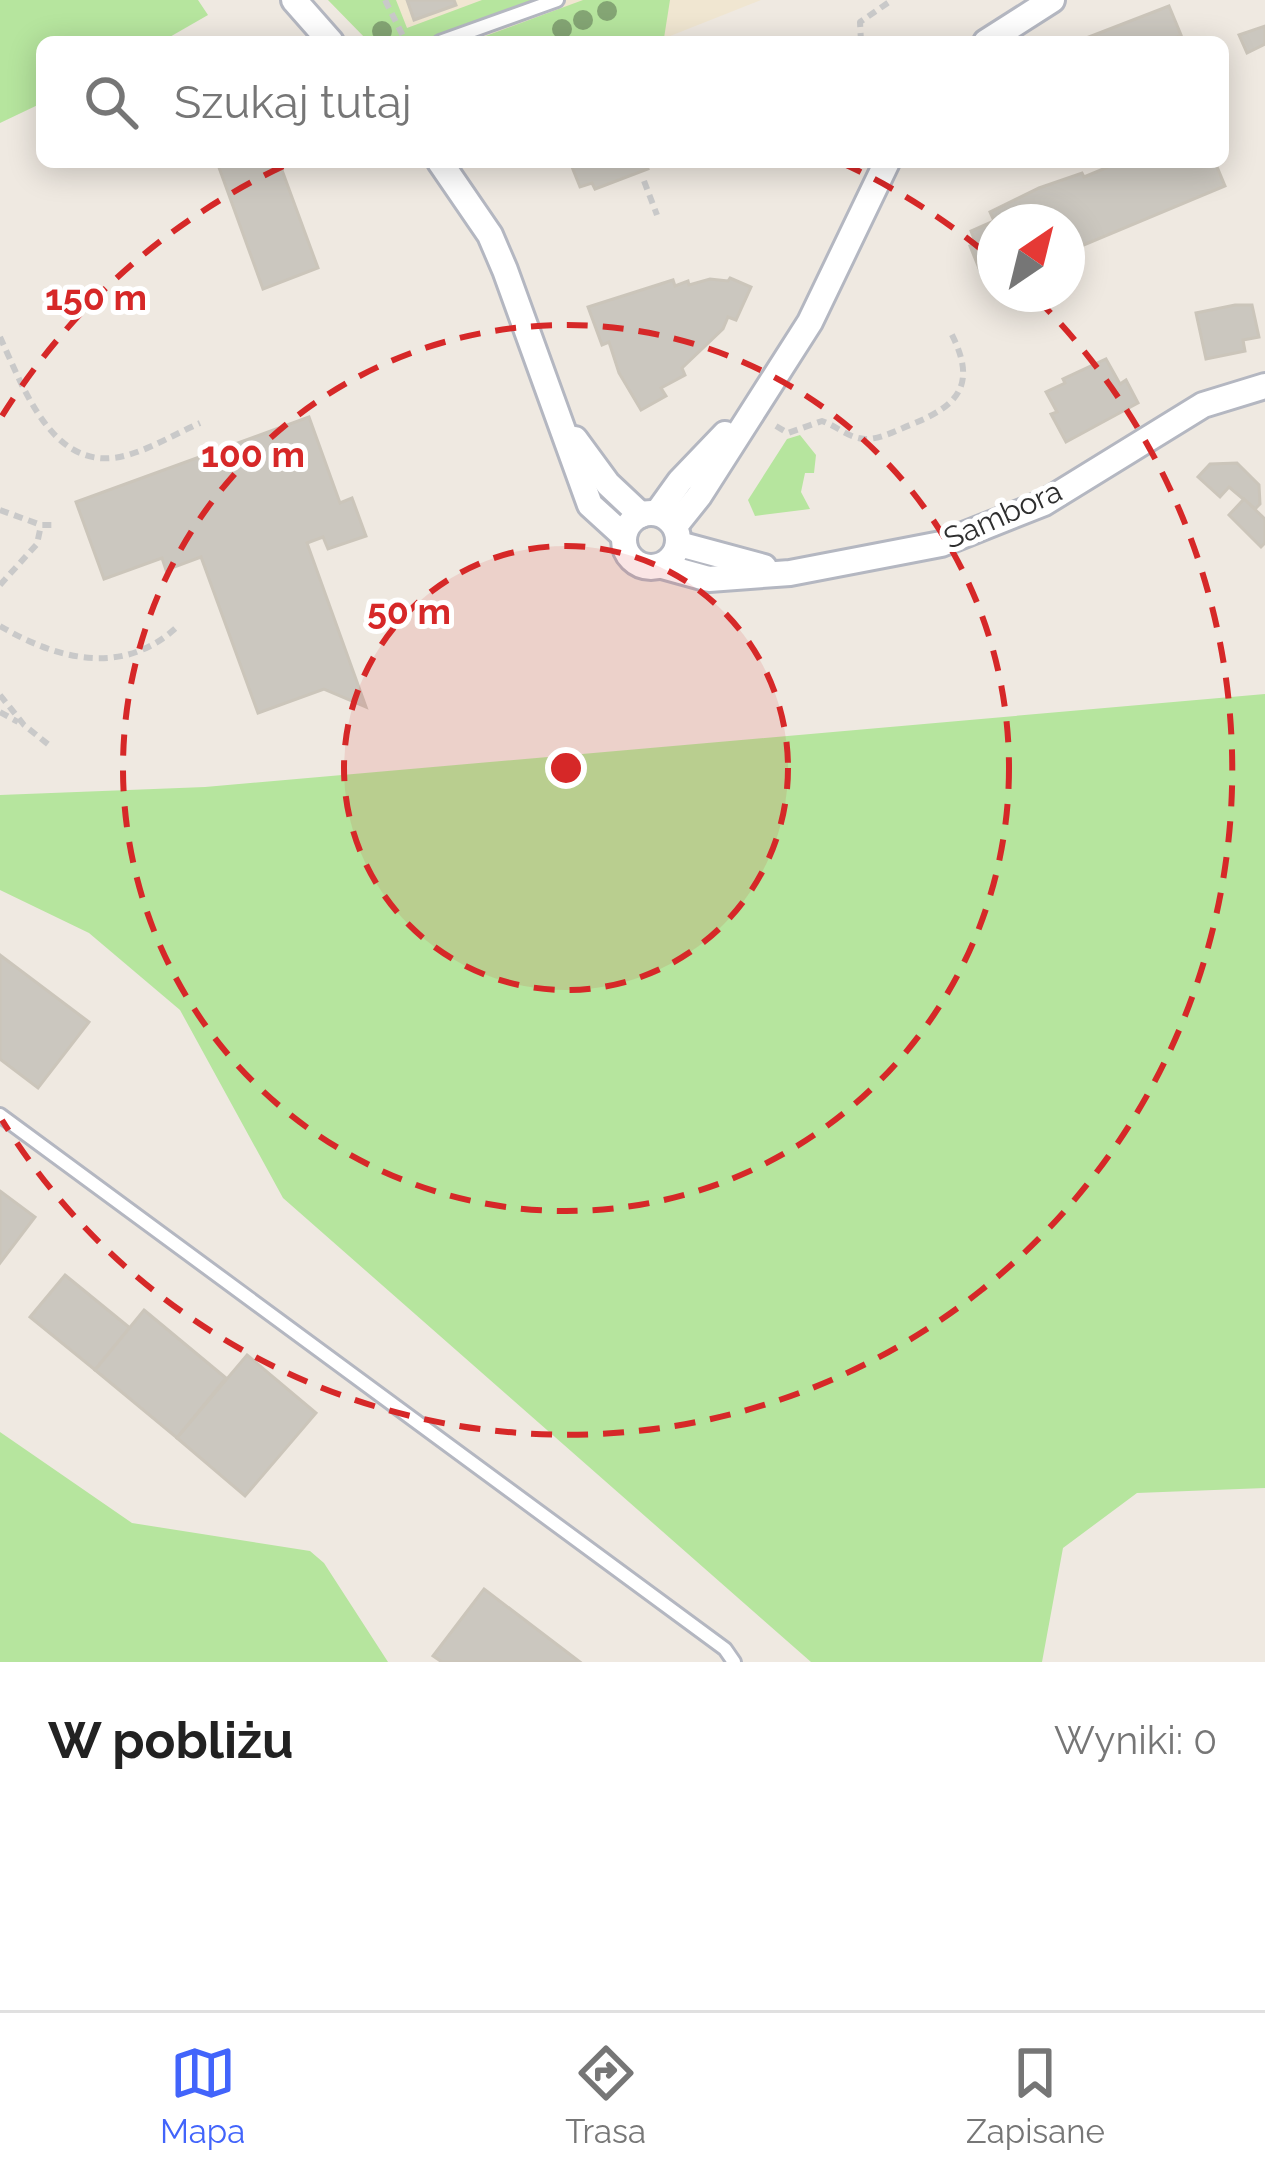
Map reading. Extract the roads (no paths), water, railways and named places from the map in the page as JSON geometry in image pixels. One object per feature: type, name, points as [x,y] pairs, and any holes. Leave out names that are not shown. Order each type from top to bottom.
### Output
[{"type":"street","points":[[294,0],[326,36]]},
{"type":"street","points":[[995,36],[1052,0]]},
{"type":"street","name":"Sambora","points":[[444,168],[490,235],[590,505],[624,536],[632,560],[646,567],[662,566],[709,579],[790,573],[881,558],[988,528],[1044,503],[1203,405],[1265,386]]},
{"type":"street","points":[[662,566],[670,561],[663,525],[768,389],[810,322],[884,168]]},
{"type":"street","name":"Sambora","points":[[559,418],[608,484],[663,525],[790,573]]},
{"type":"street","points":[[624,536],[630,524],[663,525]]},
{"type":"lane","points":[[457,36],[557,0]]},
{"type":"lane","points":[[0,1115],[725,1649],[734,1662]]}]
